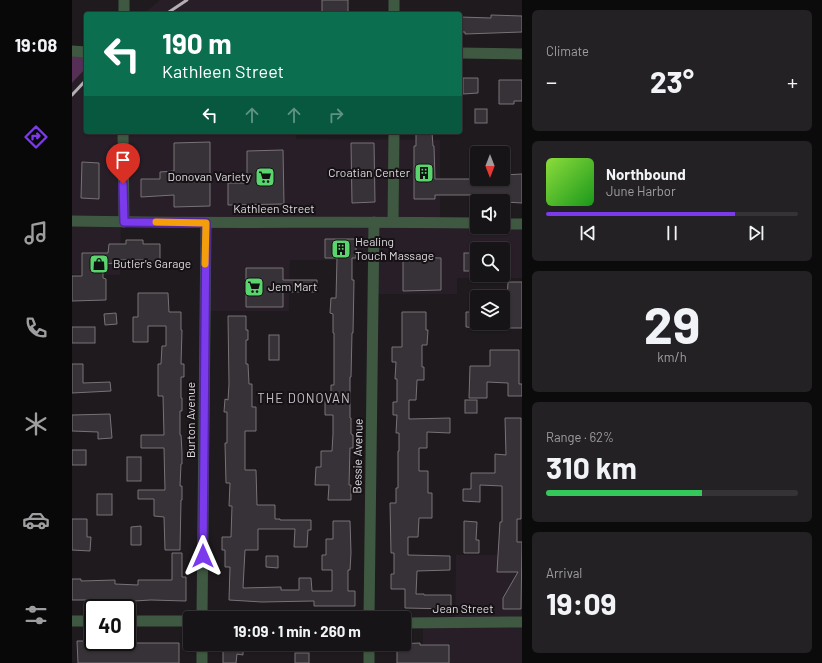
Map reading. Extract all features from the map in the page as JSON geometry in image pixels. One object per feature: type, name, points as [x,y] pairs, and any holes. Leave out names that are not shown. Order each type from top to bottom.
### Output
[{"type":"street","points":[[124,0],[124,12]]},
{"type":"street","points":[[394,0],[394,12]]},
{"type":"street","points":[[72,52],[84,52]]},
{"type":"street","points":[[462,53],[522,54]]},
{"type":"street","points":[[123,134],[124,222]]},
{"type":"street","points":[[393,222],[394,134]]},
{"type":"street","name":"Kathleen Street","points":[[72,221],[206,223],[470,223]]},
{"type":"street","name":"Bessie Avenue","points":[[369,611],[374,222]]},
{"type":"street","name":"Burton Avenue","points":[[202,611],[206,223]]},
{"type":"street","points":[[510,224],[522,224]]},
{"type":"street","points":[[72,621],[84,621]]},
{"type":"street","points":[[136,621],[183,621]]},
{"type":"street","name":"Jean Street","points":[[411,623],[522,622]]},
{"type":"street","points":[[202,651],[202,663]]},
{"type":"street","points":[[369,651],[369,663]]},
{"type":"shaded area","points":[[160,0],[348,0],[348,12],[145,12]]},
{"type":"shaded area","points":[[72,50],[84,50],[84,70],[72,83]]},
{"type":"shaded area","points":[[84,70],[84,134],[296,134],[296,139],[440,140],[440,222],[470,226],[470,234],[510,234],[510,226],[522,223],[522,278],[510,278],[510,242],[470,242],[470,278],[457,278],[457,294],[374,294],[374,260],[290,260],[289,311],[205,311],[207,222],[121,221],[120,275],[72,274],[72,83]]},
{"type":"shaded area","points":[[456,555],[522,555],[522,663],[423,663],[423,622],[455,621]]},
{"type":"building","points":[[322,0],[348,0],[348,12],[322,12]]},
{"type":"building","points":[[491,15],[522,16],[522,32],[465,34],[465,32],[462,32],[462,17],[491,18]]},
{"type":"building","points":[[463,78],[478,78],[478,93],[463,94]]},
{"type":"building","points":[[499,80],[522,80],[522,101],[514,101],[514,104],[499,104]]},
{"type":"building","points":[[475,109],[487,109],[487,123],[475,123]]},
{"type":"building","points":[[416,134],[432,134],[435,179],[470,179],[470,186],[510,186],[510,175],[522,174],[522,203],[510,202],[510,194],[435,195],[435,199],[414,199],[414,146],[416,146]]},
{"type":"building","points":[[210,142],[210,206],[174,207],[174,195],[141,197],[141,179],[160,179],[160,172],[174,171],[174,143]]},
{"type":"building","points":[[351,143],[374,143],[375,202],[352,203]]},
{"type":"building","name":"Donovan Variety","points":[[283,150],[284,204],[228,205],[228,183],[247,183],[247,151]]},
{"type":"building","points":[[82,162],[99,163],[99,199],[81,198]]},
{"type":"building","points":[[325,239],[356,239],[356,258],[352,258],[352,280],[354,280],[350,377],[350,418],[351,434],[353,435],[353,448],[350,448],[349,485],[351,485],[351,500],[328,500],[329,485],[315,485],[316,467],[321,467],[321,451],[332,451],[333,434],[333,415],[325,415],[325,399],[331,399],[331,385],[334,385],[333,314],[330,313],[331,298],[336,298],[337,258],[325,258]]},
{"type":"building","points":[[126,240],[143,240],[143,244],[160,244],[160,263],[148,263],[148,260],[116,260],[116,263],[103,264],[103,278],[106,279],[106,300],[72,301],[72,276],[82,276],[82,253],[108,253],[109,244],[126,244]]},
{"type":"building","points":[[464,253],[470,253],[470,271],[464,271]]},
{"type":"building","points":[[403,257],[441,258],[441,290],[403,291]]},
{"type":"building","points":[[246,268],[283,268],[283,280],[317,280],[317,292],[283,292],[283,307],[246,307]]},
{"type":"building","points":[[508,282],[522,282],[522,328],[510,328],[510,290],[508,290]]},
{"type":"building","points":[[138,293],[168,293],[169,312],[181,312],[181,364],[184,364],[184,377],[181,377],[182,411],[180,411],[182,464],[180,486],[182,486],[182,500],[180,550],[165,550],[164,517],[154,516],[154,499],[138,499],[138,490],[165,490],[164,448],[141,448],[141,435],[164,435],[163,396],[158,396],[158,364],[161,364],[162,346],[166,346],[166,326],[148,326],[148,342],[133,342],[133,317],[138,317]]},
{"type":"building","points":[[402,312],[426,312],[426,330],[428,330],[427,345],[422,345],[422,367],[424,367],[424,380],[417,380],[416,400],[409,400],[409,419],[450,418],[450,433],[427,432],[427,448],[419,448],[419,471],[428,471],[428,493],[432,493],[432,518],[419,518],[418,537],[408,537],[408,555],[450,556],[450,570],[417,571],[416,594],[451,595],[451,609],[405,608],[405,589],[391,589],[391,574],[394,574],[394,553],[391,553],[390,503],[396,503],[399,451],[399,433],[396,433],[397,415],[393,415],[393,402],[397,402],[397,379],[395,379],[396,362],[392,362],[392,347],[402,347]]},
{"type":"building","points":[[466,312],[470,312],[470,327],[466,327]]},
{"type":"building","points":[[116,313],[117,324],[105,325],[104,314]]},
{"type":"building","points":[[228,316],[246,316],[248,340],[246,340],[246,364],[248,364],[249,384],[252,384],[252,407],[256,407],[256,431],[245,431],[245,470],[256,470],[257,505],[275,505],[275,519],[311,520],[311,530],[308,530],[307,547],[294,547],[295,529],[258,529],[258,550],[245,550],[243,588],[281,587],[281,590],[299,590],[299,578],[311,578],[312,591],[332,591],[332,570],[322,570],[322,555],[326,555],[326,539],[333,539],[333,521],[350,521],[351,553],[350,570],[348,570],[348,591],[355,591],[355,606],[314,606],[314,601],[262,602],[229,600],[230,567],[225,567],[225,550],[222,550],[222,537],[231,537],[232,506],[229,506],[230,483],[226,483],[225,443],[227,443],[227,412],[224,412],[225,399],[228,400],[229,384]]},
{"type":"building","points":[[72,327],[95,327],[95,343],[72,343]]},
{"type":"building","points":[[269,335],[279,335],[279,360],[269,360]]},
{"type":"building","points":[[490,350],[519,350],[519,384],[522,384],[522,396],[508,396],[508,383],[487,382],[487,398],[469,398],[470,366],[490,366]]},
{"type":"building","points":[[72,364],[83,364],[83,383],[110,382],[111,391],[72,393]]},
{"type":"building","points":[[465,400],[477,400],[477,413],[465,413]]},
{"type":"building","points":[[110,414],[112,438],[98,439],[98,432],[72,431],[72,415]]},
{"type":"building","points":[[505,418],[521,418],[521,519],[517,519],[517,542],[522,542],[521,609],[503,609],[503,598],[518,572],[497,572],[500,522],[502,522],[502,486],[480,485],[480,502],[463,501],[463,489],[471,489],[471,473],[495,473],[495,454],[506,455]]},
{"type":"building","points":[[72,450],[86,450],[86,465],[72,465]]},
{"type":"building","points":[[127,457],[141,457],[141,481],[127,481]]},
{"type":"building","points":[[97,494],[112,494],[112,515],[97,515]]},
{"type":"building","points":[[72,519],[87,519],[87,537],[91,537],[90,551],[72,550]]},
{"type":"building","points":[[464,521],[477,522],[476,540],[479,540],[479,553],[464,553]]},
{"type":"building","points":[[141,526],[141,545],[131,545],[131,527]]},
{"type":"building","points":[[172,553],[182,553],[182,577],[186,577],[186,601],[136,601],[136,599],[72,600],[72,579],[81,579],[81,581],[115,580],[115,584],[138,585],[138,580],[172,580]]},
{"type":"building","points":[[266,556],[278,556],[278,568],[266,567]]},
{"type":"building","points":[[77,641],[84,641],[84,651],[136,651],[136,643],[179,643],[179,663],[78,663]]},
{"type":"building","points":[[411,643],[420,643],[420,645],[449,645],[449,663],[397,663],[397,651],[411,651]]},
{"type":"building","points":[[223,651],[243,651],[243,655],[237,654],[236,663],[223,663]]},
{"type":"building","points":[[295,653],[309,653],[309,663],[295,663]]},
{"type":"railway","points":[[169,12],[187,0]]},
{"type":"railway","points":[[72,95],[84,82]]},
{"type":"slow traffic","points":[[156,222],[206,223],[205,264]]},
{"type":"place","name":"Croatian Center","points":[[424,173]]},
{"type":"place","name":"Donovan Variety","points":[[265,177]]},
{"type":"place","name":"Healing Touch Massage","points":[[341,249]]},
{"type":"place","name":"Butler's Garage","points":[[99,264]]},
{"type":"place","name":"Jem Mart","points":[[254,287]]},
{"type":"district","name":"THE DONOVAN","points":[[304,398]]},
{"type":"route","points":[[123,184],[124,222],[206,223],[203,556]]}]
